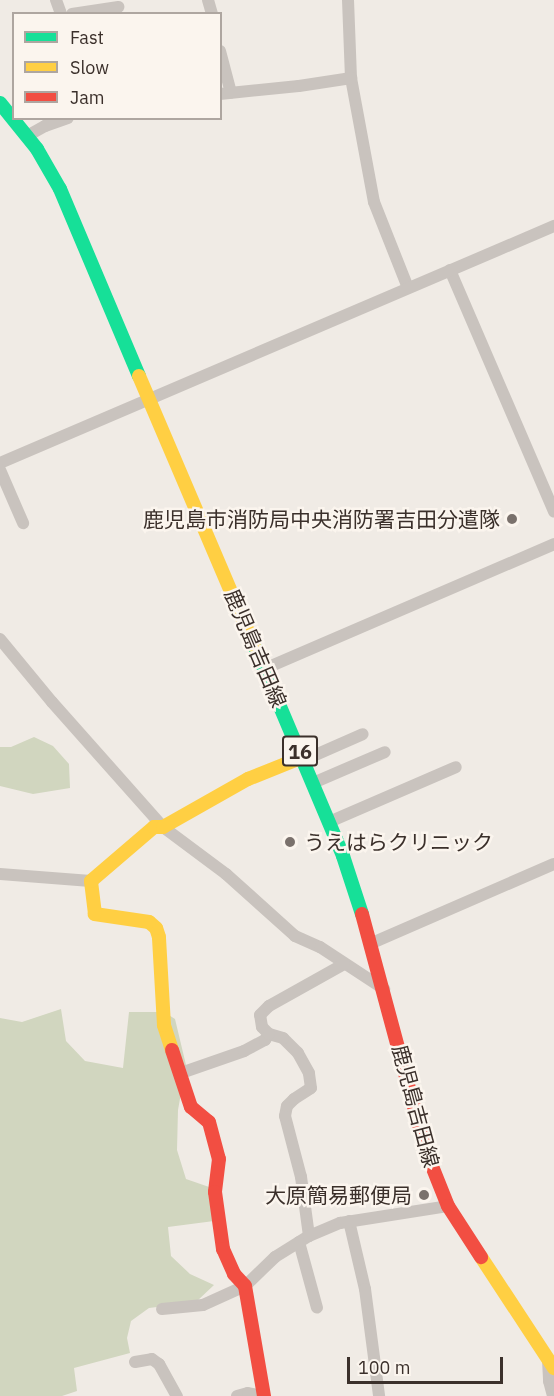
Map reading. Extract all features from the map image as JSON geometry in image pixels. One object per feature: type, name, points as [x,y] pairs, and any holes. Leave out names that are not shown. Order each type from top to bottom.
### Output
[{"type":"main road","name":"鹿児島吉田線","points":[[0,103],[12,118]]},
{"type":"main road","name":"鹿児島吉田線","points":[[14,120],[27,136],[60,189],[329,822],[372,943],[426,1151],[448,1206],[551,1364]]},
{"type":"main road","points":[[263,1396],[245,1286],[234,1274],[223,1249],[214,1192],[219,1158],[208,1122],[191,1107],[164,1025],[159,972],[159,937],[156,928],[149,922],[95,914],[91,881],[154,827],[163,827],[190,814],[248,779],[303,758]]},
{"type":"street","points":[[348,0],[351,78],[374,202],[408,288]]},
{"type":"street","points":[[85,12],[118,7]]},
{"type":"street","points":[[222,65],[226,94],[351,78]]},
{"type":"street","points":[[27,136],[62,120]]},
{"type":"street","points":[[0,463],[554,226]]},
{"type":"street","points":[[450,270],[554,512]]},
{"type":"street","points":[[0,470],[23,523]]},
{"type":"street","points":[[264,669],[554,544]]},
{"type":"street","points":[[0,639],[52,702],[163,827],[226,874],[295,936],[320,947],[384,989]]},
{"type":"street","points":[[303,758],[363,734]]},
{"type":"street","points":[[313,783],[385,752]]},
{"type":"street","points":[[329,822],[456,767]]},
{"type":"street","points":[[372,943],[554,864]]},
{"type":"street","points":[[0,874],[91,881]]},
{"type":"street","points":[[316,1308],[304,1239],[301,1177],[285,1116],[287,1106],[310,1088],[309,1073],[298,1053],[283,1038],[269,1034],[262,1027],[260,1015],[268,1006],[344,964]]},
{"type":"street","points":[[181,1073],[244,1051],[265,1040],[269,1034]]},
{"type":"street","points":[[162,1309],[203,1305],[245,1286],[275,1257],[304,1239],[349,1221],[448,1206]]},
{"type":"street","points":[[349,1221],[365,1289],[379,1396]]},
{"type":"street","points":[[135,1362],[152,1359],[159,1364],[177,1396]]},
{"type":"street","points":[[551,1364],[549,1381],[553,1396]]},
{"type":"street","points":[[237,1396],[248,1393],[263,1396]]},
{"type":"green space","points":[[34,737],[53,746],[69,764],[70,788],[33,794],[0,786],[0,747],[11,747]]},
{"type":"green space","points":[[61,1009],[66,1041],[85,1061],[123,1068],[129,1012],[164,1012],[175,1019],[186,1065],[178,1110],[177,1150],[186,1179],[212,1188],[214,1221],[168,1227],[171,1256],[190,1274],[214,1285],[196,1302],[149,1308],[131,1321],[127,1338],[130,1353],[74,1368],[77,1391],[62,1396],[0,1396],[0,1018],[22,1022]]},
{"type":"traffic: fast","points":[[0,103],[12,118]]},
{"type":"traffic: fast","points":[[14,120],[37,149],[60,189],[139,376]]},
{"type":"traffic: fast","points":[[254,645],[343,856],[362,914]]},
{"type":"traffic: slow","points":[[139,376],[254,645]]},
{"type":"traffic: slow","points":[[172,1050],[164,1025],[159,937],[156,928],[149,922],[95,914],[91,881],[154,827],[163,827],[248,779],[303,757]]},
{"type":"traffic: slow","points":[[481,1257],[554,1368]]},
{"type":"traffic: jam","points":[[362,914],[426,1151],[448,1206],[481,1257]]},
{"type":"traffic: jam","points":[[172,1050],[191,1107],[209,1122],[219,1159],[215,1192],[223,1249],[234,1274],[245,1286],[264,1396]]},
{"type":"place","name":"鹿児島市消防局中央消防署吉田分遣隊","points":[[512,519]]},
{"type":"place","name":"うえはらクリニック","points":[[290,842]]},
{"type":"place","name":"大原簡易郵便局","points":[[424,1195]]}]
